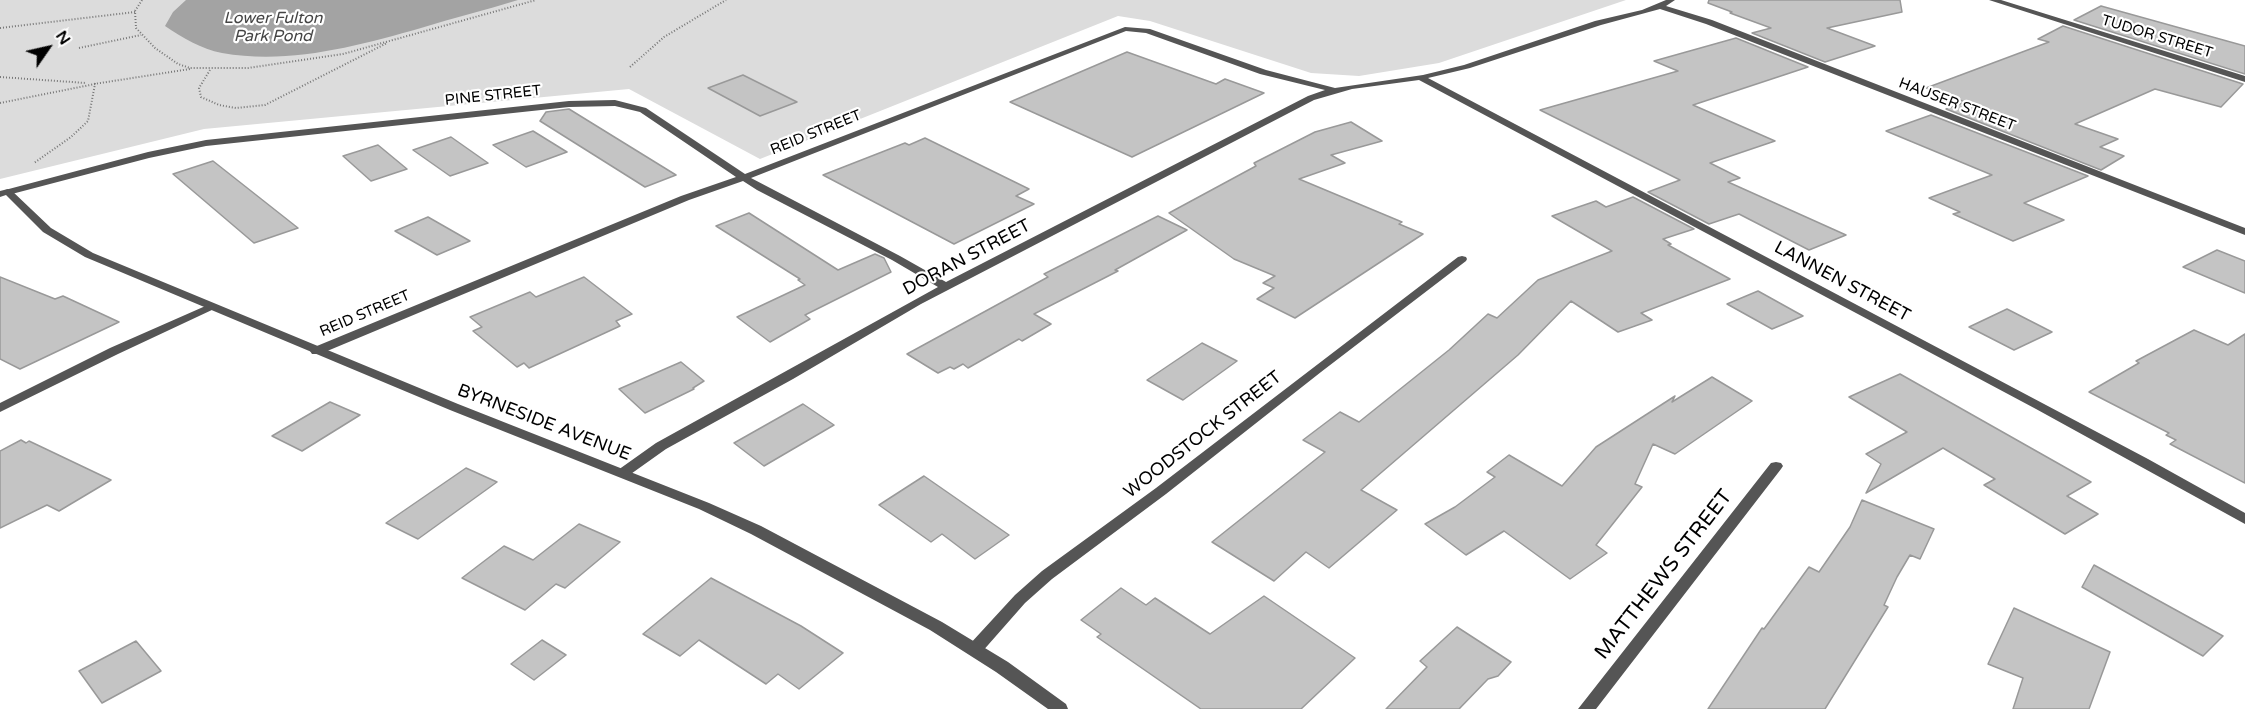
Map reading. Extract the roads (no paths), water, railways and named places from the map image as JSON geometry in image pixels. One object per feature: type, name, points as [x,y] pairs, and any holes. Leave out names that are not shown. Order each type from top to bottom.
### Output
[{"type":"street","points":[[1336,90],[1421,78],[1478,64],[1596,23],[1659,6],[1671,0]]},
{"type":"street","name":"TUDOR STREET","points":[[1993,0],[2245,79]]},
{"type":"street","name":"HAUSER STREET","points":[[1659,6],[1709,22],[2245,232]]},
{"type":"street","name":"REID STREET","points":[[316,351],[633,219],[1125,29],[1147,31],[1263,72],[1336,90]]},
{"type":"street","name":"LANNEN STREET","points":[[1421,78],[2126,452],[2245,519]]},
{"type":"street","name":"DORAN STREET","points":[[623,473],[661,446],[946,287],[1311,98],[1336,90]]},
{"type":"street","name":"PINE STREET","points":[[4,193],[148,155],[206,143],[600,102],[628,105],[643,110],[760,188],[904,262],[946,287]]},
{"type":"street","name":"BYRNESIDE AVENUE","points":[[4,193],[38,222],[73,247],[316,351],[623,473],[756,530],[936,626],[975,649],[1060,709]]},
{"type":"street","name":"WOODSTOCK STREET","points":[[975,649],[1020,599],[1047,575],[1161,491],[1462,259]]},
{"type":"street","points":[[0,408],[114,351],[210,307]]},
{"type":"street","name":"MATTHEWS STREET","points":[[1586,709],[1776,466]]},
{"type":"water","name":"Lower Fulton Park Pond","points":[[186,0],[518,0],[348,47],[272,57],[222,53],[207,49],[165,26],[173,12]]}]
